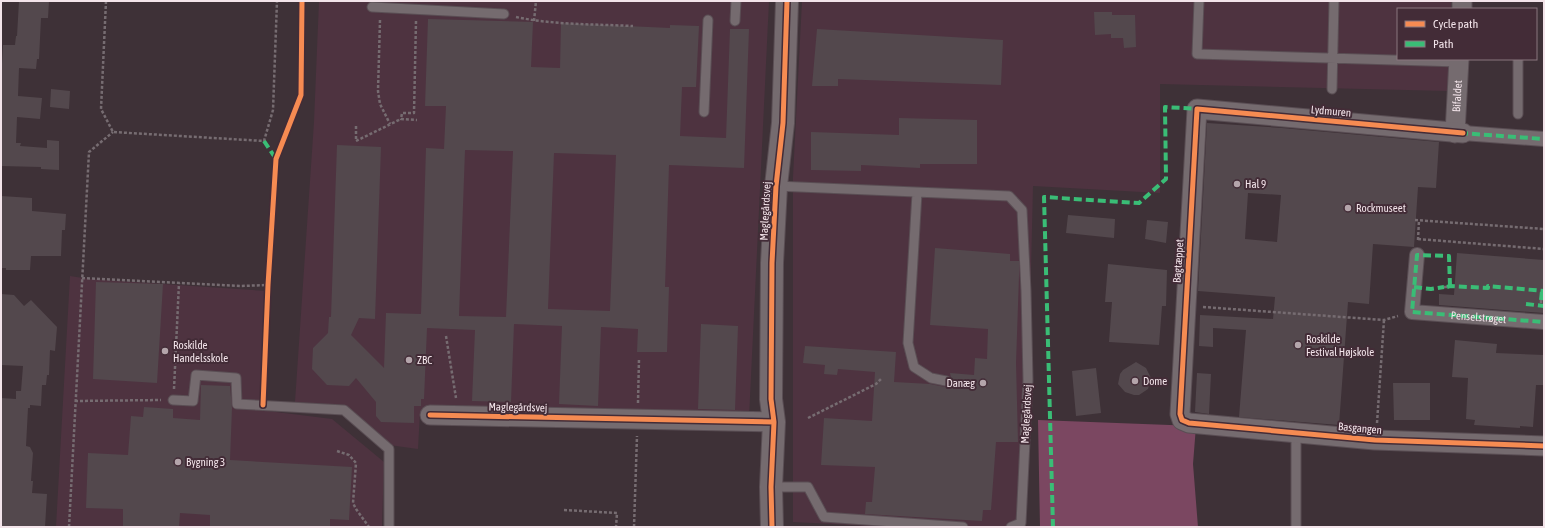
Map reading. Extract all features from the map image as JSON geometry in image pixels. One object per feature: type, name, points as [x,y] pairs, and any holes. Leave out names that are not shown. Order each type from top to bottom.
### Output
[{"type":"street","name":"Maglegårdsvej","points":[[772,527],[771,486],[774,422],[771,399],[772,263],[776,186],[783,123],[787,1]]},
{"type":"street","name":"Bifaldet","points":[[1459,61],[1459,133]]},
{"type":"street","name":"Lydmuren","points":[[1197,108],[1544,140]]},
{"type":"street","name":"Bagtæppet","points":[[1180,414],[1197,108]]},
{"type":"street","points":[[1412,312],[1416,255]]},
{"type":"street","name":"Penselstrøget","points":[[1412,312],[1544,322]]},
{"type":"street","name":"Basgangen","points":[[1180,414],[1182,420],[1189,423],[1375,440],[1544,446]]},
{"type":"street","name":"Maglegårdsvej","points":[[430,415],[774,422]]},
{"type":"lane","points":[[735,21],[736,1]]},
{"type":"lane","points":[[1198,1],[1197,54],[1333,59],[1459,61]]},
{"type":"lane","points":[[1332,90],[1334,1]]},
{"type":"lane","points":[[376,7],[504,14]]},
{"type":"lane","points":[[704,112],[708,20]]},
{"type":"lane","points":[[1518,60],[1518,114]]},
{"type":"lane","name":"Maglegårdsvej","points":[[776,186],[1009,196],[1022,210],[1028,380],[1021,523],[1011,527]]},
{"type":"lane","points":[[917,193],[908,343],[914,367],[931,378],[946,381]]},
{"type":"lane","points":[[173,400],[192,401],[196,375],[236,378],[237,404],[344,410],[388,449],[389,527]]},
{"type":"lane","points":[[1296,432],[1296,527]]},
{"type":"lane","points":[[771,486],[808,487],[824,517],[963,527]]},
{"type":"path","points":[[106,1],[101,109],[113,132]]},
{"type":"path","points":[[69,527],[89,152],[113,132],[264,141],[273,110],[277,1]]},
{"type":"path","points":[[534,21],[536,1]]},
{"type":"path","points":[[376,7],[378,91],[380,104],[390,124]]},
{"type":"path","points":[[401,119],[402,113],[414,113],[417,9]]},
{"type":"path","points":[[504,14],[534,21],[561,24],[632,26]]},
{"type":"path","points":[[356,126],[356,141],[401,119],[417,120]]},
{"type":"path","points":[[1416,255],[1418,239],[1417,220],[1544,229]]},
{"type":"path","points":[[1418,239],[1544,249]]},
{"type":"path","points":[[268,277],[268,293]]},
{"type":"path","points":[[82,278],[240,286],[268,285]]},
{"type":"path","points":[[75,401],[173,400],[179,283]]},
{"type":"path","points":[[1185,306],[1384,320],[1412,312]]},
{"type":"path","points":[[1375,440],[1384,320]]},
{"type":"path","points":[[446,336],[459,416]]},
{"type":"path","points":[[634,527],[639,359]]},
{"type":"path","points":[[808,418],[876,384],[882,378]]},
{"type":"path","points":[[337,451],[349,455],[356,464],[353,503],[369,527]]},
{"type":"path","points":[[564,510],[617,513],[616,527]]},
{"type":"shaded area","name":"ZBC","points":[[319,1],[769,1],[749,418],[420,412],[418,449],[389,445],[345,405],[295,402],[314,122]]},
{"type":"shaded area","points":[[802,1],[1451,1],[1451,8],[1397,8],[1397,60],[1449,60],[1448,91],[1160,84],[1160,193],[1033,186],[1025,527],[890,527],[793,522],[793,177]]},
{"type":"shaded area","name":"Roskilde Handelsskole","points":[[70,276],[89,279],[266,291],[260,410],[332,419],[384,462],[382,527],[56,527]]},
{"type":"shaded area","points":[[1038,420],[1196,426],[1193,464],[1198,527],[1040,527]]},
{"type":"building","points":[[19,1],[49,1],[48,18],[41,18],[39,59],[37,59],[36,69],[19,68],[18,96],[42,98],[40,119],[17,117],[16,143],[21,143],[20,146],[47,148],[47,140],[59,141],[59,170],[41,169],[41,167],[1,166],[1,82],[3,45],[15,45]]},
{"type":"building","points":[[1094,12],[1112,12],[1112,15],[1135,15],[1136,47],[1124,48],[1123,38],[1111,38],[1111,34],[1095,35]]},
{"type":"building","points":[[428,19],[533,22],[531,67],[560,68],[561,23],[670,28],[670,25],[699,26],[696,87],[682,87],[680,136],[726,138],[730,29],[749,29],[744,168],[669,165],[665,287],[669,287],[667,352],[637,352],[638,329],[601,327],[598,406],[559,404],[562,326],[514,324],[511,402],[472,401],[475,330],[427,328],[424,399],[421,399],[421,406],[414,406],[414,423],[381,422],[376,416],[376,402],[356,378],[349,386],[327,385],[312,369],[313,348],[328,333],[329,317],[331,317],[337,145],[381,147],[375,319],[359,318],[351,335],[384,368],[386,313],[421,314],[426,148],[444,149],[446,106],[425,106]],"holes":[[[465,150],[513,151],[506,317],[459,316]],[[554,153],[616,155],[610,311],[548,309]]]},
{"type":"building","points":[[817,29],[1003,40],[1001,85],[838,79],[838,86],[812,86]]},
{"type":"building","points":[[51,89],[70,91],[69,109],[50,107]]},
{"type":"building","points":[[899,118],[977,120],[977,164],[920,164],[920,168],[861,165],[861,171],[811,170],[811,132],[899,135]]},
{"type":"building","points":[[1207,123],[1439,142],[1436,188],[1418,187],[1414,247],[1373,244],[1369,304],[1348,302],[1339,425],[1239,417],[1246,330],[1213,328],[1213,347],[1199,346],[1200,315],[1273,319],[1275,297],[1198,291]],"holes":[[[1248,193],[1281,195],[1277,242],[1245,239]]]},
{"type":"building","points":[[1,196],[32,198],[32,211],[66,214],[65,230],[62,230],[61,256],[31,256],[30,270],[6,270],[6,268],[1,268]]},
{"type":"building","points":[[1068,215],[1115,219],[1114,238],[1066,233]]},
{"type":"building","points":[[1147,220],[1168,222],[1166,243],[1145,239]]},
{"type":"building","name":"Danæg","points":[[935,248],[1010,254],[1010,261],[1019,261],[1016,363],[1018,442],[996,442],[991,510],[983,510],[982,521],[865,514],[866,502],[872,502],[875,467],[821,465],[824,418],[872,421],[875,372],[838,369],[837,375],[824,374],[825,365],[803,363],[805,346],[896,352],[894,382],[930,384],[945,387],[952,383],[950,373],[974,375],[975,358],[987,359],[988,329],[930,325]]},
{"type":"building","points":[[1457,253],[1544,260],[1544,313],[1439,305],[1439,294],[1454,295]]},
{"type":"building","points":[[1108,264],[1167,270],[1166,306],[1162,306],[1159,345],[1109,342],[1112,302],[1105,302]]},
{"type":"building","points":[[96,282],[163,284],[157,383],[93,379]]},
{"type":"building","points":[[1,294],[14,295],[24,306],[31,300],[57,327],[55,351],[50,350],[49,375],[47,375],[46,385],[42,385],[41,406],[30,405],[30,408],[28,408],[26,446],[30,447],[33,453],[31,481],[33,481],[32,493],[47,494],[45,527],[1,526],[1,398],[16,399],[16,391],[21,391],[23,366],[1,365]]},
{"type":"building","points":[[701,324],[738,326],[735,410],[698,409]]},
{"type":"building","points":[[1455,340],[1497,344],[1496,353],[1544,355],[1544,385],[1536,385],[1533,427],[1520,426],[1520,428],[1474,425],[1475,420],[1466,419],[1468,378],[1452,377]]},
{"type":"building","name":"Dome","points":[[1136,362],[1146,368],[1151,378],[1148,389],[1139,395],[1125,392],[1118,384],[1120,374],[1123,370]]},
{"type":"building","points":[[1096,368],[1101,413],[1076,416],[1072,371]]},
{"type":"building","points":[[1197,373],[1211,374],[1209,414],[1195,412]]},
{"type":"building","points":[[1393,383],[1430,383],[1430,420],[1394,420]]},
{"type":"building","name":"Bygning 3","points":[[201,385],[230,386],[232,408],[230,460],[352,467],[349,520],[330,519],[330,527],[210,527],[210,515],[180,513],[179,527],[123,527],[123,509],[86,508],[88,453],[128,455],[131,416],[143,417],[144,407],[173,409],[173,418],[200,420]]},
{"type":"marked path","points":[[1053,527],[1044,197],[1139,203],[1166,179],[1165,107],[1199,109]]},
{"type":"marked path","points":[[1460,133],[1544,139]]},
{"type":"marked path","points":[[264,141],[276,159]]},
{"type":"marked path","points":[[1450,286],[1449,256],[1417,255],[1412,312],[1544,322]]},
{"type":"marked path","points":[[1447,287],[1488,288],[1488,286],[1544,291]]},
{"type":"marked path","points":[[1414,287],[1431,289],[1444,287]]},
{"type":"marked path","points":[[1541,300],[1542,291]]},
{"type":"marked path","points":[[1526,304],[1544,306]]},
{"type":"cycle path","points":[[263,405],[268,285],[276,159],[301,95],[302,1]]},
{"type":"cycle path","points":[[772,527],[771,487],[774,422],[771,399],[772,263],[776,186],[783,123],[787,1]]},
{"type":"cycle path","points":[[1463,133],[1197,109],[1180,414],[1182,420],[1189,423],[1375,440],[1544,446]]},
{"type":"cycle path","points":[[430,415],[774,422]]},
{"type":"place","name":"Hal 9","points":[[1237,184]]},
{"type":"place","name":"Rockmuseet","points":[[1348,208]]},
{"type":"place","name":"Roskilde Festival Højskole","points":[[1298,345]]},
{"type":"place","name":"Roskilde Handelsskole","points":[[165,351]]},
{"type":"place","name":"ZBC","points":[[409,360]]},
{"type":"place","name":"Dome","points":[[1135,381]]},
{"type":"place","name":"Danæg","points":[[983,383]]},
{"type":"place","name":"Bygning 3","points":[[178,462]]}]
